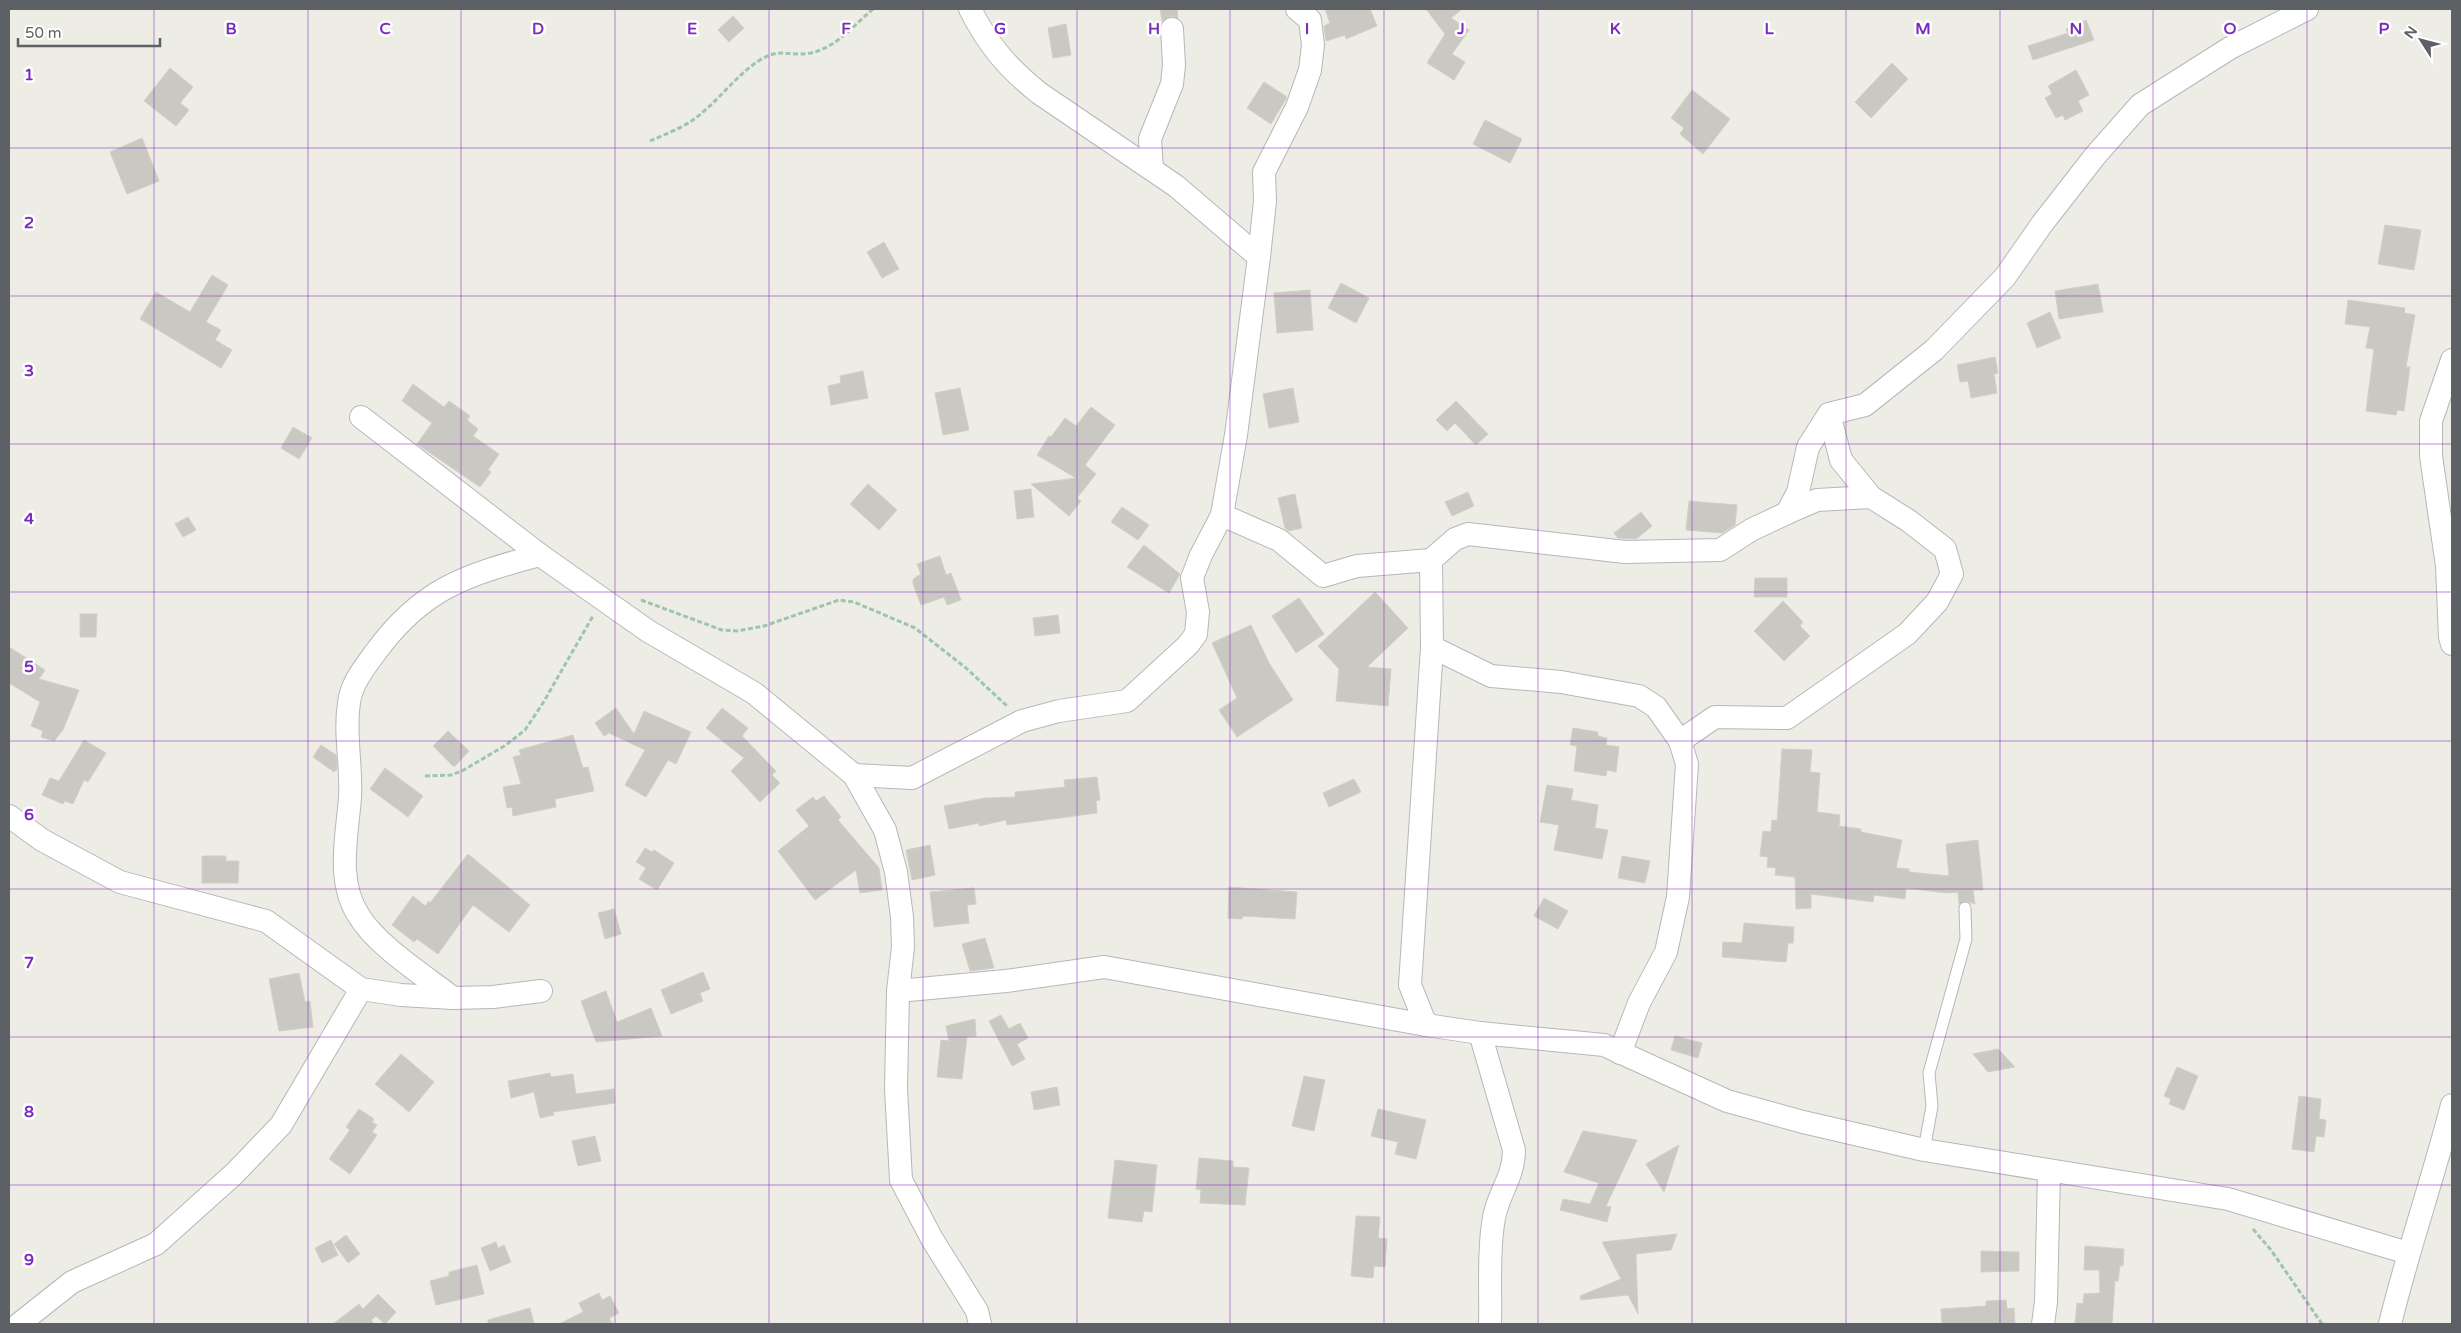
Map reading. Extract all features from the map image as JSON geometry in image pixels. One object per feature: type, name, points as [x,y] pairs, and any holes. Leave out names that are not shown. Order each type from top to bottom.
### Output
[{"type":"street","points":[[970,9],[988,41],[1009,68],[1039,93],[1176,186],[1259,258]]},
{"type":"street","points":[[854,775],[912,778],[1022,720],[1060,711],[1127,701],[1188,645],[1196,634],[1198,612],[1192,578],[1201,555],[1222,515],[1236,435],[1259,258],[1265,201],[1264,172],[1302,94],[1312,62],[1313,45],[1310,20],[1297,9]]},
{"type":"street","points":[[1787,513],[1798,492],[1808,447],[1829,414],[1865,404],[1934,350],[2005,276],[2042,224],[2095,156],[2140,106],[2230,48],[2307,9]]},
{"type":"street","points":[[1152,169],[1150,139],[1170,90],[1172,77],[1172,29]]},
{"type":"street","points":[[2452,360],[2431,421],[2431,456],[2447,566],[2450,637],[2452,644]]},
{"type":"street","points":[[1680,741],[1715,716],[1787,718],[1907,634],[1937,602],[1952,574],[1945,549],[1909,521],[1871,497],[1841,460],[1829,414]]},
{"type":"street","points":[[361,417],[540,555],[602,600],[648,631],[754,693],[854,775],[885,830],[896,872],[903,947],[898,992],[896,1089],[901,1180],[932,1239],[977,1311],[980,1324]]},
{"type":"street","points":[[1222,515],[1278,540],[1323,576],[1357,566],[1431,560],[1455,539],[1468,534],[1624,552],[1720,550],[1787,513],[1817,500],[1871,497]]},
{"type":"street","points":[[453,998],[376,936],[359,917],[352,902],[346,879],[345,863],[350,793],[348,703],[354,685],[370,660],[397,624],[415,607],[469,575],[540,555]]},
{"type":"street","points":[[1426,1026],[1410,985],[1432,647],[1431,560]]},
{"type":"street","points":[[1432,647],[1491,676],[1561,682],[1639,696],[1656,706],[1680,741],[1686,764],[1678,897],[1666,952],[1639,1003],[1620,1053]]},
{"type":"street","points":[[9,816],[42,840],[120,882],[266,921],[361,989],[401,996],[453,998],[493,997],[541,991]]},
{"type":"street","points":[[898,992],[1006,981],[1104,967],[1426,1026],[1604,1045],[1727,1101],[1803,1122],[1924,1150],[2228,1200],[2408,1253]]},
{"type":"street","points":[[19,1324],[72,1282],[156,1244],[234,1174],[281,1125],[361,989]]},
{"type":"street","points":[[1480,1033],[1514,1150],[1514,1167],[1498,1201],[1493,1224],[1490,1324]]},
{"type":"street","points":[[2390,1324],[2408,1253],[2441,1150],[2452,1105]]},
{"type":"street","points":[[2043,1324],[2046,1302],[2049,1172]]},
{"type":"lane","points":[[1924,1150],[1932,1106],[1929,1073],[1966,939],[1965,908]]},
{"type":"path","points":[[650,141],[676,130],[698,117],[739,76],[760,60],[780,52],[806,54],[828,47],[873,9]]},
{"type":"path","points":[[635,598],[722,630],[737,631],[764,626],[839,600],[854,602],[915,628],[966,668],[1022,720]]},
{"type":"path","points":[[426,776],[451,775],[462,771],[506,745],[525,730],[544,703],[602,600]]},
{"type":"path","points":[[2253,1228],[2271,1250],[2322,1324]]},
{"type":"building","points":[[1160,9],[1177,9],[1178,18],[1171,16],[1162,21]]},
{"type":"building","points":[[1325,9],[1370,9],[1377,26],[1346,39],[1345,35],[1326,41],[1324,26],[1330,23]]},
{"type":"building","points":[[1426,9],[1462,9],[1451,18],[1469,30],[1452,54],[1465,62],[1454,80],[1427,63],[1445,34]]},
{"type":"building","points":[[733,16],[744,28],[729,42],[718,30]]},
{"type":"building","points":[[2086,20],[2094,40],[2033,60],[2028,46],[2068,33],[2066,29]]},
{"type":"building","points":[[1066,24],[1071,55],[1053,58],[1048,28]]},
{"type":"building","points":[[1892,63],[1908,79],[1871,118],[1855,102]]},
{"type":"building","points":[[170,68],[193,87],[180,103],[189,110],[176,126],[144,101]]},
{"type":"building","points":[[2076,70],[2089,95],[2078,101],[2083,111],[2065,120],[2063,115],[2056,118],[2045,98],[2052,94],[2048,86]]},
{"type":"building","points":[[1264,82],[1287,97],[1271,124],[1247,108]]},
{"type":"building","points":[[1692,90],[1730,119],[1703,154],[1680,134],[1684,128],[1671,118]]},
{"type":"building","points":[[1485,120],[1522,139],[1510,163],[1473,144]]},
{"type":"building","points":[[142,138],[159,181],[127,194],[110,152]]},
{"type":"building","points":[[2385,225],[2421,230],[2414,270],[2378,264]]},
{"type":"building","points":[[884,242],[899,269],[882,278],[867,252]]},
{"type":"building","points":[[212,275],[228,285],[206,322],[221,330],[215,340],[232,350],[221,368],[140,319],[156,292],[190,312]]},
{"type":"building","points":[[1341,283],[1369,298],[1356,323],[1328,308]]},
{"type":"building","points":[[2098,284],[2103,312],[2059,319],[2055,291]]},
{"type":"building","points":[[1310,290],[1313,330],[1277,333],[1274,293]]},
{"type":"building","points":[[2348,300],[2405,308],[2404,313],[2415,315],[2406,367],[2410,367],[2404,411],[2397,410],[2396,415],[2366,411],[2374,349],[2366,348],[2370,327],[2345,324]]},
{"type":"building","points":[[2050,312],[2061,338],[2037,348],[2027,323]]},
{"type":"building","points":[[1995,357],[1998,373],[1994,374],[1997,393],[1971,398],[1968,381],[1960,382],[1957,365]]},
{"type":"building","points":[[863,371],[868,398],[831,405],[828,386],[841,383],[840,376]]},
{"type":"building","points":[[413,384],[444,407],[449,401],[470,416],[467,420],[478,429],[473,436],[499,454],[488,470],[491,472],[480,487],[417,444],[432,423],[402,401]]},
{"type":"building","points":[[960,388],[969,430],[943,435],[935,393]]},
{"type":"building","points":[[1293,388],[1299,422],[1269,428],[1263,394]]},
{"type":"building","points":[[1456,401],[1488,434],[1476,445],[1455,423],[1447,431],[1436,420]]},
{"type":"building","points":[[1091,407],[1115,425],[1085,465],[1096,474],[1077,498],[1081,501],[1069,516],[1031,484],[1076,478],[1037,455],[1049,436],[1051,437],[1065,418],[1076,426]]},
{"type":"building","points":[[293,427],[312,438],[299,459],[281,448]]},
{"type":"building","points":[[868,484],[897,510],[879,530],[850,504]]},
{"type":"building","points":[[1031,489],[1034,517],[1017,519],[1014,491]]},
{"type":"building","points":[[1468,492],[1474,506],[1452,516],[1445,502]]},
{"type":"building","points":[[1295,494],[1302,528],[1289,531],[1285,528],[1278,498]]},
{"type":"building","points":[[1689,501],[1737,505],[1735,525],[1722,533],[1686,530]]},
{"type":"building","points":[[1122,507],[1149,525],[1138,540],[1111,522]]},
{"type":"building","points":[[1641,512],[1652,526],[1636,539],[1618,538],[1614,533]]},
{"type":"building","points":[[188,517],[196,530],[183,537],[175,524]]},
{"type":"building","points":[[1144,545],[1180,574],[1169,593],[1127,567]]},
{"type":"building","points":[[940,556],[946,575],[951,573],[961,600],[947,605],[944,597],[921,605],[913,584],[913,579],[921,574],[917,564]]},
{"type":"building","points":[[1755,578],[1787,578],[1787,597],[1754,597]]},
{"type":"building","points":[[1375,592],[1408,628],[1367,667],[1391,669],[1388,706],[1336,701],[1339,669],[1318,646]]},
{"type":"building","points":[[1299,598],[1324,634],[1296,653],[1272,616]]},
{"type":"building","points":[[1783,601],[1803,622],[1800,626],[1810,636],[1784,661],[1754,631]]},
{"type":"building","points":[[80,614],[97,614],[96,637],[80,637]]},
{"type":"building","points":[[1058,615],[1060,633],[1035,636],[1033,618]]},
{"type":"building","points":[[1251,625],[1269,663],[1293,700],[1237,737],[1219,710],[1237,698],[1212,643]]},
{"type":"building","points":[[9,647],[45,670],[39,679],[79,690],[63,730],[54,741],[41,737],[43,731],[31,726],[40,702],[9,683]]},
{"type":"building","points":[[616,708],[634,734],[644,711],[691,732],[676,764],[668,760],[646,797],[625,785],[645,750],[609,733],[604,736],[595,723]]},
{"type":"building","points":[[722,708],[748,728],[742,736],[776,771],[772,775],[780,783],[760,802],[731,771],[744,758],[706,728]]},
{"type":"building","points":[[1573,728],[1598,732],[1598,736],[1607,738],[1606,745],[1619,747],[1616,772],[1607,770],[1606,776],[1574,771],[1577,746],[1570,745]]},
{"type":"building","points":[[448,731],[469,751],[454,767],[433,746]]},
{"type":"building","points":[[573,735],[583,768],[588,767],[594,791],[555,799],[556,807],[513,816],[512,807],[507,808],[503,787],[521,784],[513,757],[521,755],[519,750]]},
{"type":"building","points":[[84,740],[106,753],[88,782],[84,780],[73,804],[65,801],[63,804],[42,795],[50,778],[59,781]]},
{"type":"building","points":[[321,745],[336,755],[337,769],[334,772],[313,757]]},
{"type":"building","points":[[1782,749],[1812,750],[1810,772],[1820,773],[1817,812],[1840,815],[1839,826],[1861,829],[1861,832],[1902,840],[1896,868],[1909,869],[1909,872],[1949,876],[1946,844],[1978,840],[1983,890],[1973,890],[1975,904],[1965,901],[1959,904],[1958,892],[1946,893],[1906,888],[1905,899],[1874,895],[1873,902],[1811,894],[1811,908],[1796,909],[1795,877],[1775,875],[1776,868],[1767,867],[1768,857],[1760,856],[1763,831],[1771,832],[1772,820],[1777,821]]},
{"type":"building","points":[[385,768],[423,796],[408,817],[370,789]]},
{"type":"building","points":[[1097,777],[1100,800],[1096,801],[1097,813],[1007,825],[1006,820],[979,826],[979,823],[949,829],[944,806],[985,798],[1015,797],[1015,792],[1065,787],[1064,780]]},
{"type":"building","points":[[1354,779],[1361,792],[1329,807],[1323,793]]},
{"type":"building","points":[[1547,785],[1573,789],[1571,800],[1598,805],[1595,828],[1608,830],[1602,859],[1554,850],[1559,825],[1540,822]]},
{"type":"building","points":[[824,796],[841,817],[838,820],[879,868],[882,890],[860,893],[856,870],[815,900],[778,851],[809,826],[796,810],[813,797],[816,801]]},
{"type":"building","points":[[930,845],[935,875],[912,880],[906,850]]},
{"type":"building","points":[[645,848],[652,852],[654,850],[674,863],[657,890],[639,879],[646,868],[636,862]]},
{"type":"building","points":[[468,854],[530,905],[509,932],[473,905],[438,954],[417,939],[414,942],[392,925],[413,896],[425,906],[429,901],[430,903]]},
{"type":"building","points":[[202,856],[226,856],[226,861],[239,861],[238,883],[202,883]]},
{"type":"building","points":[[1622,856],[1650,861],[1645,883],[1618,878]]},
{"type":"building","points":[[1229,887],[1297,892],[1295,919],[1243,916],[1242,919],[1228,918]]},
{"type":"building","points":[[974,888],[976,904],[967,905],[969,923],[934,927],[930,892]]},
{"type":"building","points":[[1544,898],[1568,911],[1558,929],[1534,916]]},
{"type":"building","points":[[614,909],[621,934],[605,939],[598,913]]},
{"type":"building","points":[[1744,923],[1794,927],[1793,943],[1788,943],[1786,962],[1722,957],[1723,942],[1742,943]]},
{"type":"building","points":[[985,938],[994,968],[970,971],[962,944]]},
{"type":"building","points":[[703,972],[710,989],[700,993],[703,1001],[671,1014],[661,990]]},
{"type":"building","points":[[299,973],[305,1002],[310,1001],[313,1027],[279,1031],[269,979]]},
{"type":"building","points":[[606,991],[617,1022],[651,1008],[662,1036],[596,1042],[581,1001]]},
{"type":"building","points":[[1001,1015],[1009,1029],[1020,1023],[1028,1038],[1017,1044],[1025,1059],[1012,1066],[989,1021]]},
{"type":"building","points":[[975,1019],[976,1036],[967,1037],[962,1079],[937,1077],[941,1040],[949,1041],[946,1026]]},
{"type":"building","points":[[1675,1036],[1702,1043],[1698,1058],[1671,1050]]},
{"type":"building","points":[[1998,1049],[2015,1067],[1988,1072],[1973,1054]]},
{"type":"building","points":[[401,1054],[434,1082],[409,1112],[375,1084]]},
{"type":"building","points":[[2177,1067],[2198,1076],[2184,1110],[2169,1104],[2171,1099],[2164,1096]]},
{"type":"building","points":[[550,1073],[551,1077],[573,1074],[576,1094],[614,1089],[615,1103],[553,1112],[554,1115],[540,1118],[534,1092],[511,1098],[508,1081]]},
{"type":"building","points":[[1304,1076],[1325,1080],[1314,1131],[1292,1126]]},
{"type":"building","points":[[1057,1087],[1060,1105],[1034,1110],[1031,1092]]},
{"type":"building","points":[[2299,1096],[2321,1099],[2319,1119],[2326,1120],[2324,1137],[2316,1136],[2314,1152],[2292,1149]]},
{"type":"building","points":[[359,1109],[374,1119],[372,1122],[377,1125],[372,1132],[377,1135],[350,1174],[329,1159],[350,1130],[346,1127]]},
{"type":"building","points":[[1378,1109],[1426,1120],[1416,1159],[1395,1154],[1398,1142],[1371,1136]]},
{"type":"building","points":[[1583,1131],[1637,1140],[1606,1206],[1611,1207],[1607,1222],[1560,1210],[1563,1199],[1590,1204],[1599,1183],[1564,1172]]},
{"type":"building","points":[[595,1136],[601,1161],[578,1166],[572,1141]]},
{"type":"building","points":[[1679,1145],[1664,1192],[1646,1164]]},
{"type":"building","points":[[1199,1158],[1233,1161],[1233,1167],[1249,1168],[1245,1205],[1200,1203],[1201,1190],[1196,1189]]},
{"type":"building","points":[[1115,1160],[1157,1165],[1152,1212],[1144,1211],[1142,1222],[1108,1218]]},
{"type":"building","points":[[1356,1216],[1380,1217],[1378,1238],[1387,1239],[1385,1267],[1374,1266],[1373,1278],[1351,1276]]},
{"type":"building","points":[[1677,1234],[1671,1250],[1636,1254],[1638,1314],[1628,1295],[1581,1300],[1580,1296],[1621,1279],[1602,1242]]},
{"type":"building","points":[[346,1235],[360,1254],[348,1263],[334,1244]]},
{"type":"building","points":[[331,1240],[338,1255],[322,1263],[315,1248]]},
{"type":"building","points":[[496,1242],[498,1248],[504,1245],[511,1262],[490,1271],[481,1248]]},
{"type":"building","points":[[2085,1246],[2124,1249],[2123,1266],[2120,1266],[2118,1281],[2115,1281],[2112,1324],[2075,1324],[2077,1303],[2083,1304],[2084,1294],[2100,1293],[2099,1270],[2084,1270]]},
{"type":"building","points":[[1981,1251],[2019,1252],[2019,1271],[1981,1272]]},
{"type":"building","points":[[477,1265],[484,1294],[436,1305],[430,1281],[449,1276],[449,1272]]},
{"type":"building","points":[[599,1293],[602,1300],[610,1296],[619,1313],[609,1318],[612,1324],[559,1324],[583,1312],[579,1303]]},
{"type":"building","points":[[378,1294],[396,1312],[385,1324],[376,1316],[371,1320],[374,1324],[333,1324],[359,1304],[363,1309]]},
{"type":"building","points":[[2006,1300],[2007,1309],[2014,1308],[2015,1324],[1942,1324],[1941,1309],[1986,1306],[1986,1301]]},
{"type":"building","points":[[530,1308],[534,1324],[488,1324],[488,1320]]}]
